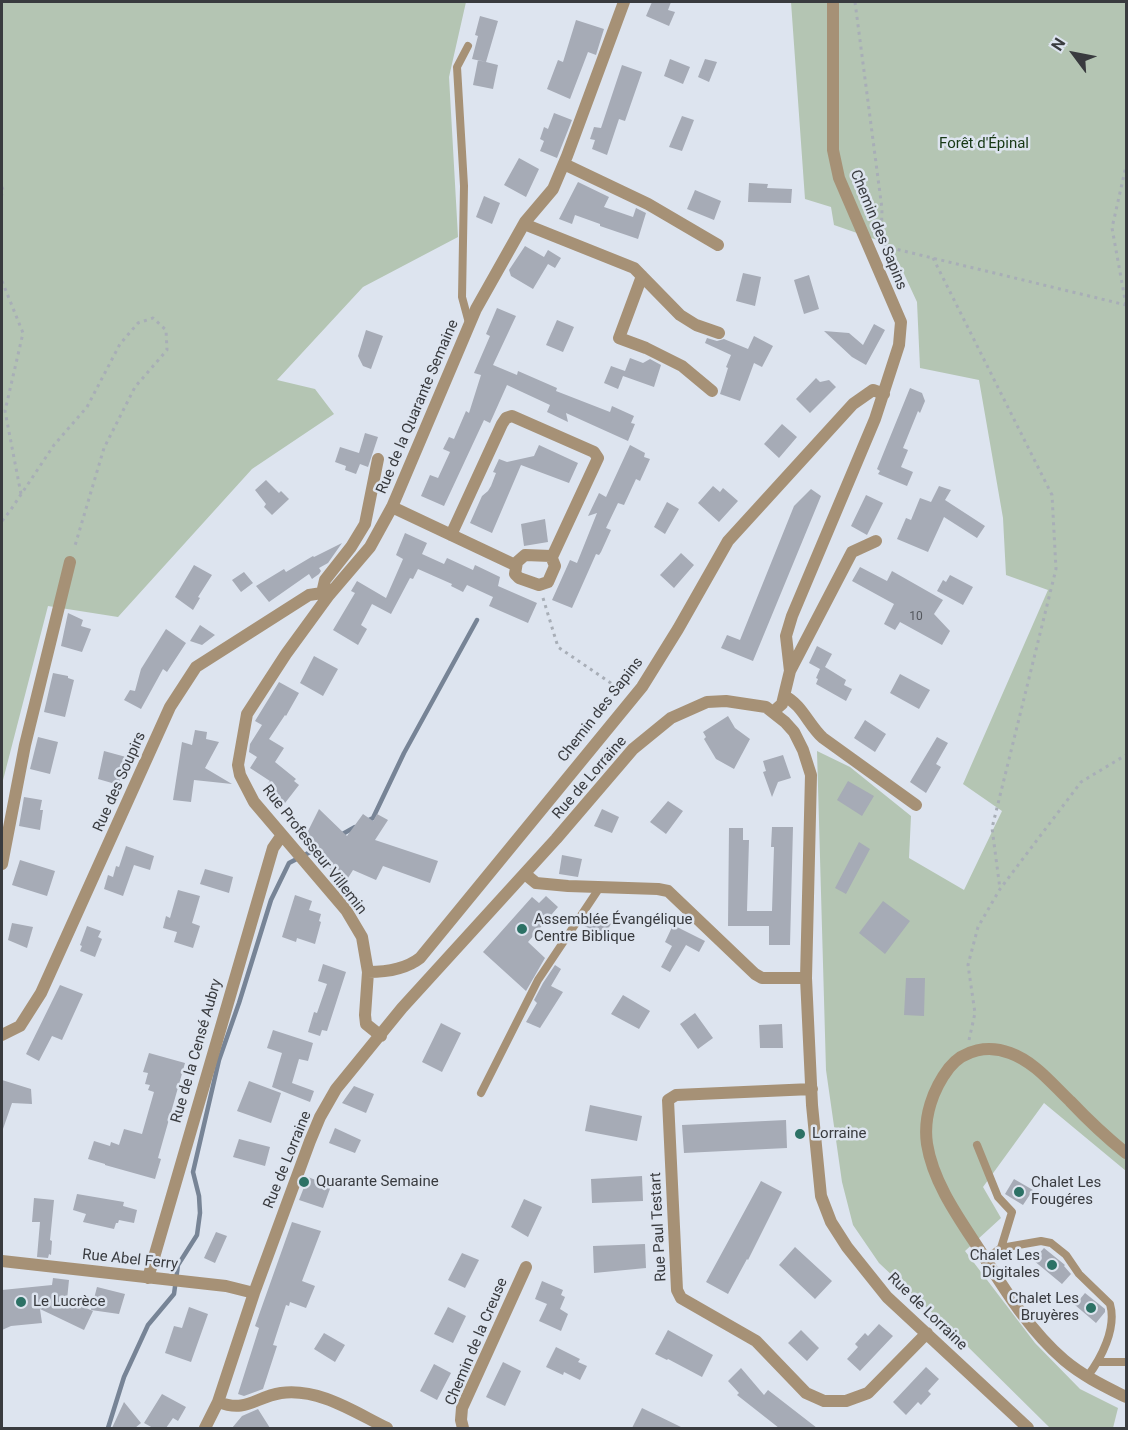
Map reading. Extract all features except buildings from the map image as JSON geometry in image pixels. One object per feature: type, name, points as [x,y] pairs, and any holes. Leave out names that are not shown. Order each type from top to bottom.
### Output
[{"type":"street","name":"Rue de la Quarante Semaine","points":[[326,594],[370,548],[392,507],[476,309],[524,224],[553,189],[624,2]]},
{"type":"street","name":"Chemin des Sapins","points":[[790,670],[786,636],[792,616],[884,394],[899,345],[901,322],[839,178],[833,150],[833,2]]},
{"type":"street","points":[[564,164],[648,204],[718,245]]},
{"type":"street","points":[[524,224],[634,268],[680,315],[696,325],[719,333]]},
{"type":"street","points":[[642,276],[619,338],[646,348],[682,366],[712,391]]},
{"type":"street","name":"Chemin des Sapins","points":[[368,972],[380,972],[411,965],[420,958],[642,687],[728,541],[853,404],[873,390],[884,394]]},
{"type":"street","points":[[451,535],[502,424],[506,418],[512,417],[594,452],[598,458],[552,557],[555,566],[548,582],[539,585],[519,578],[515,574],[515,565],[525,555],[552,557]]},
{"type":"street","points":[[326,594],[325,580],[351,547],[365,524],[378,459]]},
{"type":"street","points":[[392,507],[515,565]]},
{"type":"street","name":"Chemin des Sapins","points":[[774,711],[782,704],[790,670],[852,552],[876,541]]},
{"type":"street","points":[[2,864],[25,745],[70,562]]},
{"type":"street","name":"Rue Professeur Villemin","points":[[326,594],[247,714],[238,765],[240,775],[254,802],[346,910],[362,937],[368,972],[366,1024],[381,1036]]},
{"type":"street","name":"Rue des Soupirs","points":[[2,1035],[20,1026],[40,993],[170,706],[196,667],[309,596],[326,594]]},
{"type":"street","points":[[784,696],[792,700],[823,738],[916,805]]},
{"type":"street","name":"Rue de Lorraine","points":[[205,1428],[218,1402],[254,1293],[320,1118],[336,1089],[402,1008],[525,874],[633,748],[671,718],[707,702],[726,701],[766,706],[774,711],[794,732],[811,775],[806,978],[821,1196],[831,1222],[847,1247],[887,1297],[1028,1428]]},
{"type":"street","name":"Rue de la Censé Aubry","points":[[148,1278],[273,848],[282,835]]},
{"type":"street","points":[[525,874],[536,883],[668,891],[755,974],[762,978],[806,978]]},
{"type":"street","points":[[1126,1154],[1103,1135],[1035,1067],[1011,1053],[986,1047],[965,1055],[952,1065],[940,1080],[926,1120],[927,1144],[934,1174],[1007,1294],[1042,1338],[1064,1360],[1087,1377],[1126,1397]]},
{"type":"street","name":"Rue Paul Testart","points":[[812,1089],[676,1095],[668,1100],[677,1290],[681,1298],[756,1341],[806,1393],[824,1401],[846,1401],[868,1393],[927,1333]]},
{"type":"street","name":"Rue Abel Ferry","points":[[2,1261],[226,1286],[254,1293]]},
{"type":"street","name":"Chemin de la Creuse","points":[[463,1428],[460,1420],[462,1407],[526,1268]]},
{"type":"street","points":[[218,1402],[233,1407],[281,1393],[304,1393],[324,1397],[387,1428]]},
{"type":"lane","points":[[468,46],[458,67],[464,186],[462,297],[470,325]]},
{"type":"lane","points":[[480,1093],[538,980],[600,887]]},
{"type":"lane","points":[[977,1145],[994,1191],[1012,1212],[1001,1248]]},
{"type":"lane","points":[[986,1260],[1001,1248],[1041,1240],[1051,1243],[1066,1255],[1079,1274],[1110,1304],[1110,1326],[1099,1362],[1087,1377]]},
{"type":"lane","points":[[1099,1362],[1126,1362]]},
{"type":"path","points":[[855,2],[882,209],[881,246],[1126,306],[1112,228],[1126,165]]},
{"type":"path","points":[[2,187],[2,195]]},
{"type":"path","points":[[933,258],[1052,495],[1056,569],[992,828],[1000,889]]},
{"type":"path","points":[[2,281],[22,333],[5,411],[21,494]]},
{"type":"path","points":[[2,521],[54,445],[87,407],[120,345],[138,323],[153,318],[166,330],[167,350],[135,387],[104,448],[70,562]]},
{"type":"path","points":[[539,585],[558,647],[633,698]]},
{"type":"path","points":[[965,1055],[975,1013],[968,964],[978,927],[1000,889],[1081,782],[1126,755]]},
{"type":"green space","points":[[2,2],[466,2],[449,77],[458,237],[363,287],[277,380],[315,389],[334,414],[252,469],[118,617],[48,606],[2,784]]},
{"type":"green space","name":"Forêt d'Épinal","points":[[791,2],[1126,2],[1126,1171],[1044,1103],[983,1187],[1001,1218],[965,1251],[1035,1343],[1080,1389],[1118,1408],[1113,1428],[1050,1428],[879,1263],[853,1225],[842,1182],[826,1070],[817,751],[850,767],[911,816],[909,858],[964,890],[1002,811],[963,784],[1048,590],[1006,575],[1003,518],[979,380],[920,368],[917,302],[899,263],[880,241],[834,225],[831,207],[805,199]]},
{"type":"waterway","points":[[365,822],[373,818],[404,753],[477,620]]},
{"type":"waterway","points":[[339,836],[355,827]]},
{"type":"waterway","points":[[108,1428],[124,1377],[148,1325],[174,1294],[178,1265],[197,1235],[200,1213],[199,1196],[193,1172],[219,1060],[271,900],[289,863],[316,849]]},
{"type":"place","name":"Assemblée Évangélique Centre Biblique","points":[[522,929]]},
{"type":"place","name":"Lorraine","points":[[800,1134]]},
{"type":"place","name":"Quarante Semaine","points":[[304,1182]]},
{"type":"place","name":"Chalet Les Fougéres","points":[[1019,1192]]},
{"type":"place","name":"Chalet Les Digitales","points":[[1052,1265]]},
{"type":"place","name":"Le Lucrèce","points":[[21,1302]]},
{"type":"place","name":"Chalet Les Bruyères","points":[[1091,1308]]}]
